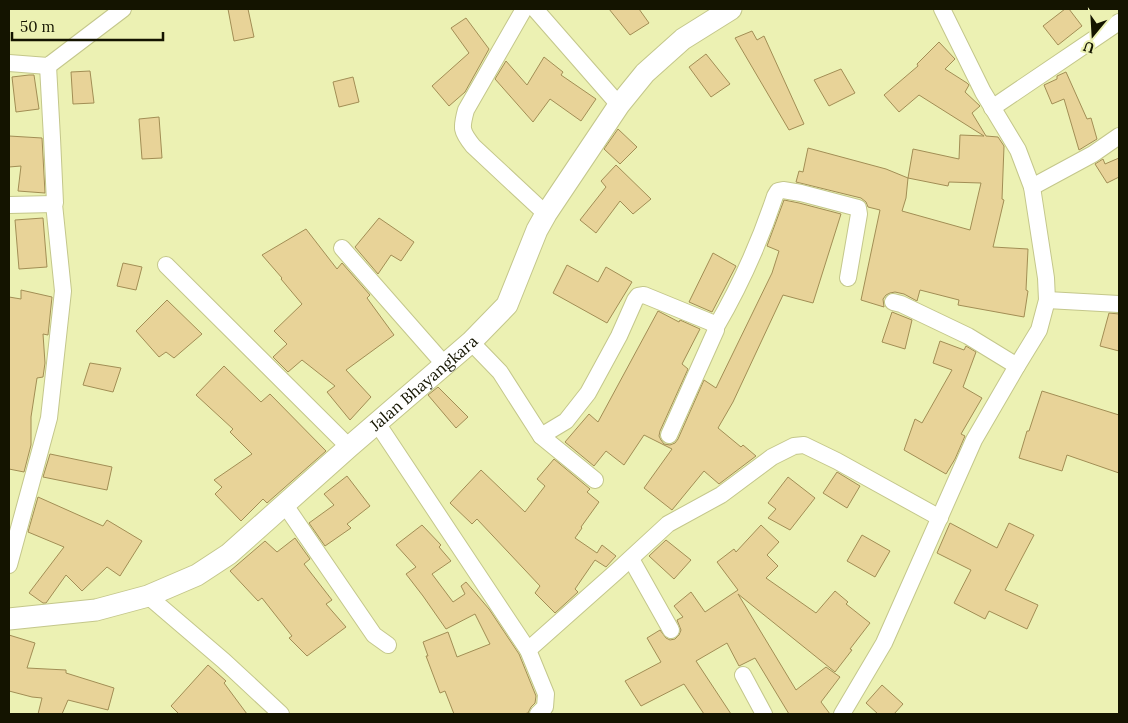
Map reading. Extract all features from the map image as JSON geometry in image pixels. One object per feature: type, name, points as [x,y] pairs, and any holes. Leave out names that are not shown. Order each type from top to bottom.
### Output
[{"type":"street","points":[[9,63],[48,66],[123,9]]},
{"type":"street","points":[[524,9],[466,110],[462,123],[464,136],[473,146],[546,214]]},
{"type":"street","points":[[536,9],[619,106]]},
{"type":"street","name":"Jalan Bhayangkara","points":[[9,619],[96,610],[148,596],[197,574],[229,554],[471,342],[507,305],[546,214],[619,106],[645,73],[683,39],[731,9]]},
{"type":"street","points":[[842,714],[884,643],[974,440],[1039,330],[1046,300],[1046,278],[1032,187],[1018,150],[983,92],[942,9]]},
{"type":"street","points":[[992,108],[1119,22]]},
{"type":"street","points":[[9,565],[49,418],[63,291],[54,204],[48,66]]},
{"type":"street","points":[[1032,187],[1093,154],[1119,136]]},
{"type":"street","points":[[669,435],[716,327],[759,240],[778,192],[783,190],[801,193],[858,208],[859,214],[848,278]]},
{"type":"street","points":[[9,206],[54,204]]},
{"type":"street","points":[[342,248],[444,364]]},
{"type":"street","points":[[166,265],[349,448]]},
{"type":"street","points":[[541,436],[566,421],[588,393],[638,296],[644,296],[694,315],[710,322],[716,327]]},
{"type":"street","points":[[1046,300],[1119,304]]},
{"type":"street","points":[[894,302],[968,336],[1017,366]]},
{"type":"street","points":[[471,342],[500,372],[541,436],[595,480]]},
{"type":"street","points":[[377,424],[528,650],[546,694],[544,707],[538,714]]},
{"type":"street","points":[[528,650],[668,524],[721,495],[772,457],[794,446],[804,445],[837,461],[940,518]]},
{"type":"street","points":[[285,505],[374,635],[388,645]]},
{"type":"street","points":[[631,559],[671,630]]},
{"type":"street","points":[[148,596],[224,661],[281,714]]},
{"type":"street","points":[[743,675],[764,714]]},
{"type":"building","points":[[228,9],[248,9],[254,37],[234,41]]},
{"type":"building","points":[[609,9],[639,9],[649,23],[630,35]]},
{"type":"building","points":[[1065,9],[1069,9],[1082,26],[1058,45],[1043,26]]},
{"type":"building","points":[[466,18],[489,49],[465,92],[449,106],[432,86],[469,53],[451,28]]},
{"type":"building","points":[[752,31],[757,40],[764,36],[804,124],[789,130],[735,38]]},
{"type":"building","points":[[939,42],[955,59],[945,69],[969,85],[965,92],[980,106],[972,113],[986,136],[998,137],[1004,146],[1002,199],[1004,200],[993,247],[1028,249],[1026,290],[1028,291],[1024,317],[958,305],[959,300],[920,290],[917,301],[904,294],[890,293],[883,299],[884,307],[861,300],[880,210],[868,207],[861,198],[796,182],[799,171],[803,172],[808,148],[886,169],[908,178],[913,149],[959,159],[960,135],[984,136],[919,95],[899,112],[884,95],[918,66],[917,64]],"holes":[[[908,178],[948,186],[949,182],[981,183],[970,230],[902,211],[906,198]]]},
{"type":"building","points":[[706,54],[730,84],[711,97],[689,67]]},
{"type":"building","points":[[544,57],[563,72],[561,75],[596,99],[581,121],[550,99],[533,122],[495,79],[506,61],[527,85]]},
{"type":"building","points":[[841,69],[855,93],[829,106],[814,80]]},
{"type":"building","points":[[90,71],[94,103],[73,104],[71,72]]},
{"type":"building","points":[[1066,72],[1087,119],[1091,118],[1097,139],[1079,150],[1064,99],[1052,104],[1044,85]]},
{"type":"building","points":[[34,75],[39,109],[16,112],[12,77]]},
{"type":"building","points":[[353,77],[359,102],[339,107],[333,82]]},
{"type":"building","points":[[159,117],[162,158],[142,159],[139,119]]},
{"type":"building","points":[[618,129],[637,147],[620,164],[604,149]]},
{"type":"building","points":[[9,136],[42,138],[45,193],[18,191],[21,166],[9,167]]},
{"type":"building","points":[[1119,158],[1119,177],[1107,183],[1095,164],[1103,159],[1105,164]]},
{"type":"building","points":[[616,165],[651,199],[633,214],[620,201],[596,233],[580,220],[606,187],[601,181]]},
{"type":"building","points":[[784,200],[841,214],[813,303],[783,295],[733,402],[718,428],[741,447],[743,445],[756,456],[719,484],[704,471],[672,510],[644,488],[672,449],[644,435],[624,465],[606,451],[594,466],[565,442],[589,414],[598,422],[658,311],[679,322],[680,320],[700,329],[682,364],[688,369],[660,431],[659,436],[664,444],[670,445],[675,443],[704,380],[716,388],[772,273],[779,251],[767,246]]},
{"type":"building","points":[[43,218],[47,267],[19,269],[15,220]]},
{"type":"building","points":[[379,218],[414,242],[401,261],[391,255],[378,274],[355,247]]},
{"type":"building","points":[[306,229],[337,269],[342,263],[370,295],[367,298],[394,335],[346,370],[371,397],[350,420],[327,392],[335,386],[302,360],[288,372],[273,357],[287,344],[274,331],[302,304],[262,255]]},
{"type":"building","points":[[713,253],[736,266],[712,312],[689,302]]},
{"type":"building","points":[[123,263],[142,267],[136,290],[117,286]]},
{"type":"building","points":[[567,265],[598,282],[606,267],[632,282],[607,323],[553,293]]},
{"type":"building","points":[[21,290],[52,297],[48,335],[43,334],[45,363],[43,377],[37,378],[31,417],[31,445],[24,472],[9,469],[9,297],[21,299]]},
{"type":"building","points":[[167,300],[202,334],[174,358],[166,352],[159,357],[136,331]]},
{"type":"building","points":[[892,312],[912,320],[905,349],[882,342]]},
{"type":"building","points":[[1109,313],[1119,314],[1119,351],[1100,346]]},
{"type":"building","points":[[940,341],[964,350],[966,346],[976,352],[963,387],[982,398],[961,434],[965,436],[946,474],[904,450],[915,419],[922,423],[952,370],[933,363]]},
{"type":"building","points":[[90,363],[121,368],[113,392],[83,385]]},
{"type":"building","points":[[224,366],[261,402],[270,394],[326,451],[267,503],[263,499],[241,521],[215,494],[222,487],[214,480],[252,454],[230,432],[233,429],[196,395]]},
{"type":"building","points":[[438,387],[468,417],[456,428],[428,395]]},
{"type":"building","points":[[1042,391],[1119,415],[1119,473],[1067,455],[1062,471],[1019,458]]},
{"type":"building","points":[[50,454],[112,467],[107,490],[43,477]]},
{"type":"building","points":[[554,459],[590,489],[587,492],[599,502],[575,538],[597,553],[602,545],[616,556],[606,567],[595,560],[575,589],[578,592],[555,613],[535,593],[540,586],[477,519],[472,524],[450,503],[481,470],[525,512],[545,486],[537,479]]},
{"type":"building","points":[[837,472],[860,486],[847,508],[823,493]]},
{"type":"building","points":[[347,476],[370,506],[347,524],[351,528],[325,546],[309,523],[334,505],[324,494]]},
{"type":"building","points":[[788,477],[815,498],[790,530],[768,518],[776,509],[768,503]]},
{"type":"building","points":[[38,497],[103,526],[107,520],[142,541],[120,576],[107,567],[82,591],[66,575],[46,603],[43,603],[29,593],[64,547],[28,532]]},
{"type":"building","points":[[950,523],[997,548],[1009,523],[1034,535],[1005,590],[1038,605],[1027,629],[989,611],[985,619],[954,603],[971,570],[937,553]]},
{"type":"building","points":[[422,525],[441,545],[439,547],[451,561],[432,574],[453,602],[465,594],[461,586],[466,582],[489,609],[519,654],[536,696],[535,703],[528,713],[454,714],[445,691],[440,693],[426,656],[428,656],[423,642],[448,632],[457,657],[490,644],[475,614],[446,629],[406,574],[416,567],[396,545]]},
{"type":"building","points":[[761,525],[779,542],[767,555],[778,566],[766,578],[816,613],[835,591],[848,602],[846,604],[870,623],[835,672],[738,594],[796,690],[826,667],[840,677],[821,702],[830,714],[789,714],[755,658],[739,666],[727,643],[696,661],[731,714],[704,714],[684,684],[641,706],[625,681],[661,662],[647,638],[660,630],[670,640],[675,639],[679,635],[681,630],[677,620],[683,617],[674,606],[691,592],[705,612],[738,590],[717,562],[734,549],[736,552]]},
{"type":"building","points":[[862,535],[890,551],[875,577],[847,561]]},
{"type":"building","points":[[295,538],[310,559],[304,564],[332,600],[326,604],[346,627],[307,656],[289,638],[292,636],[262,598],[258,601],[230,571],[265,541],[277,552]]},
{"type":"building","points":[[666,540],[691,560],[674,579],[649,556]]},
{"type":"building","points":[[9,635],[35,643],[27,668],[66,670],[66,673],[114,688],[108,710],[68,700],[62,714],[38,714],[42,698],[9,691]]},
{"type":"building","points":[[208,665],[226,681],[224,683],[247,714],[179,714],[171,706]]},
{"type":"building","points":[[882,685],[903,704],[894,714],[878,714],[866,703]]}]
